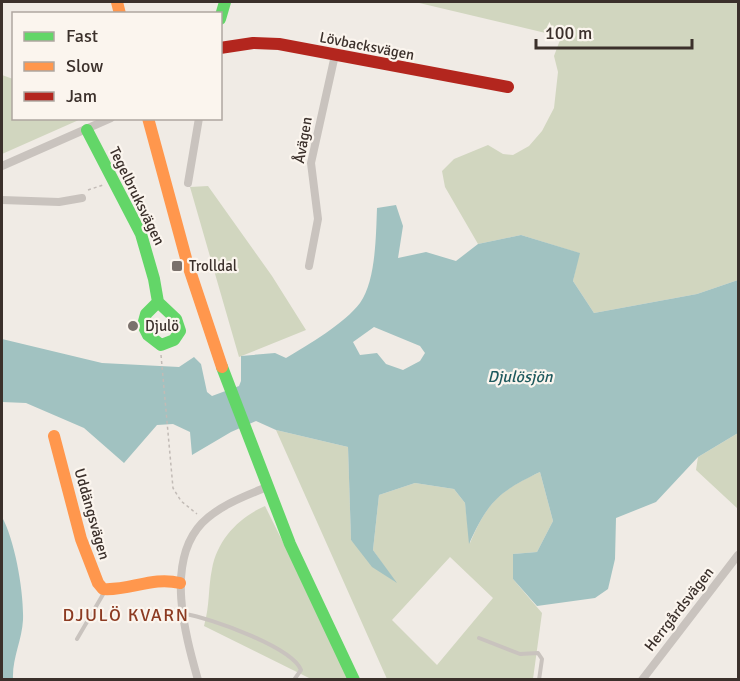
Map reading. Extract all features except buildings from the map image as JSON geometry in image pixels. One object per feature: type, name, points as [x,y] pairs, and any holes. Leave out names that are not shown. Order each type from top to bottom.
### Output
[{"type":"street","name":"Lövbacksvägen","points":[[222,48],[254,43],[279,44],[508,87]]},
{"type":"street","name":"Åvägen","points":[[309,266],[318,219],[310,163],[335,55]]},
{"type":"street","points":[[2,166],[107,120]]},
{"type":"street","points":[[148,120],[170,211],[230,389],[267,487],[354,680]]},
{"type":"street","points":[[188,183],[199,120]]},
{"type":"street","name":"Tegelbruksvägen","points":[[87,130],[148,252],[156,280],[158,302]]},
{"type":"street","points":[[2,200],[59,202],[82,198]]},
{"type":"street","points":[[158,302],[176,319],[180,331],[174,340],[161,345],[150,339],[143,331],[142,324],[145,315],[158,302]]},
{"type":"street","name":"Uddängsvägen","points":[[54,436],[81,540],[98,583],[105,590]]},
{"type":"street","points":[[198,680],[180,583],[185,557],[193,535],[204,521],[222,507],[267,487]]},
{"type":"street","name":"Herrgårdsvägen","points":[[642,680],[738,555]]},
{"type":"street","points":[[105,590],[112,591],[152,578],[166,578],[180,583]]},
{"type":"lane","points":[[77,639],[105,590]]},
{"type":"lane","points":[[184,614],[221,623],[273,647],[298,663],[301,670],[294,680]]},
{"type":"lane","points":[[479,638],[519,654],[538,653],[542,660],[539,680]]},
{"type":"path","points":[[82,198],[81,193],[114,180]]},
{"type":"path","points":[[161,345],[173,488],[181,501],[204,521]]},
{"type":"green space","points":[[415,2],[738,2],[738,280],[697,294],[594,313],[573,281],[579,253],[521,235],[478,244],[445,187],[442,171],[454,159],[488,145],[503,154],[513,155],[529,146],[542,131],[554,108],[558,72],[554,56],[560,40],[554,35]]},
{"type":"green space","points":[[2,75],[12,79],[12,120],[79,120],[2,154]]},
{"type":"green space","points":[[208,186],[272,276],[306,330],[239,357],[190,187]]},
{"type":"green space","points":[[276,430],[348,447],[351,540],[395,582],[373,550],[379,495],[415,483],[454,489],[465,503],[470,543],[483,517],[496,499],[514,485],[540,472],[553,521],[537,552],[513,554],[513,579],[542,613],[533,679],[387,679]],"holes":[[[450,557],[493,598],[437,665],[392,620]]]},
{"type":"green space","points":[[738,433],[738,509],[696,470],[698,457]]},
{"type":"green space","points":[[265,506],[351,679],[311,679],[204,626],[212,569],[219,548],[238,523]]},
{"type":"water","name":"Djulösjön","points":[[396,205],[403,226],[398,258],[426,252],[456,261],[478,244],[521,235],[580,253],[573,281],[594,313],[697,294],[738,280],[738,433],[698,457],[656,502],[616,518],[615,559],[608,589],[595,598],[537,606],[513,579],[513,554],[537,552],[553,521],[540,472],[504,492],[496,500],[482,518],[469,544],[465,503],[454,489],[415,483],[379,495],[373,550],[397,583],[372,567],[351,540],[348,447],[276,430],[256,421],[231,432],[192,455],[190,432],[173,424],[157,425],[124,463],[84,428],[26,403],[2,402],[2,339],[102,363],[179,367],[194,357],[201,364],[207,392],[212,396],[239,386],[241,356],[275,353],[286,358],[336,326],[360,303],[372,270],[377,208]],"holes":[[[374,327],[420,346],[425,353],[420,361],[403,370],[386,364],[377,353],[360,355],[353,342]]]},
{"type":"water","points":[[2,517],[15,553],[23,609],[13,679],[2,679]]},
{"type":"traffic: fast","points":[[222,12],[225,2]]},
{"type":"traffic: fast","points":[[87,130],[141,234],[158,302],[176,319],[180,331],[174,340],[161,345],[148,335],[143,325],[146,314],[158,302]]},
{"type":"traffic: fast","points":[[222,367],[290,544],[354,680]]},
{"type":"traffic: slow","points":[[117,2],[120,12]]},
{"type":"traffic: slow","points":[[149,120],[187,262],[222,367]]},
{"type":"traffic: slow","points":[[54,436],[81,539],[98,583],[103,589],[160,581],[180,583]]},
{"type":"traffic: jam","points":[[222,48],[253,43],[279,44],[508,87]]},
{"type":"place","name":"Trolldal","points":[[177,266]]},
{"type":"place","name":"Djulö","points":[[133,326]]},
{"type":"district","name":"DJULÖ KVARN","points":[[126,615]]}]
